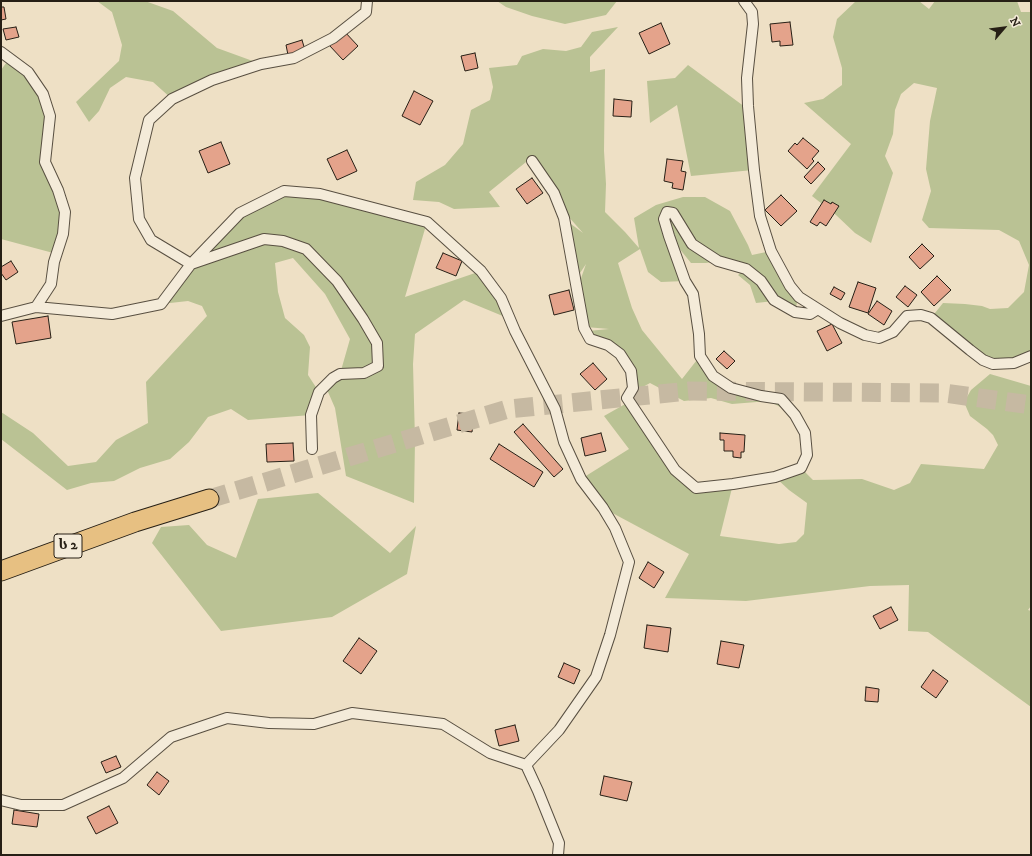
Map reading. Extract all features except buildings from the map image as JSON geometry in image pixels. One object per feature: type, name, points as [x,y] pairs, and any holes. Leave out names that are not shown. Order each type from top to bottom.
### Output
[{"type":"highway","name":"ს 2","points":[[1,570],[136,522],[209,500]]},
{"type":"street","points":[[312,449],[310,415],[319,392],[333,378],[340,374],[364,373],[378,366],[377,344],[363,318],[337,281],[306,250],[284,241],[264,239],[191,264],[151,240],[138,219],[135,178],[149,120],[172,99],[212,80],[261,64],[294,58],[333,38],[366,12],[367,1]]},
{"type":"street","points":[[744,1],[752,12],[753,24],[747,78],[748,106],[760,216],[771,251],[790,286],[799,297],[865,335],[879,338],[893,332],[907,316],[913,314],[921,315],[931,318],[983,360],[993,364],[1014,363],[1031,356]]},
{"type":"street","points":[[1,52],[28,72],[43,94],[50,116],[45,162],[58,190],[65,212],[63,234],[54,262],[51,284],[36,307]]},
{"type":"street","points":[[532,161],[554,193],[564,218],[584,328],[590,339],[608,345],[620,354],[631,370],[633,388],[628,398],[675,470],[696,488],[775,477],[801,468],[808,455],[805,433],[795,415],[781,399],[761,396],[731,388],[713,376],[700,356],[699,334],[693,294],[685,282],[669,236],[664,219],[667,212],[673,213],[692,244],[718,261],[746,269],[761,281],[774,300],[795,312],[810,314],[818,309]]},
{"type":"street","points":[[1,316],[36,307],[112,314],[161,304],[191,264],[240,213],[284,191],[320,194],[427,222],[481,271],[501,298],[515,331],[555,409],[564,442],[581,479],[603,508],[615,528],[629,562],[610,635],[596,677],[559,730],[526,765]]},
{"type":"street","points":[[1,800],[21,805],[63,805],[123,778],[171,737],[227,718],[269,723],[314,724],[352,713],[443,724],[490,753],[526,765],[559,843],[558,855]]},
{"type":"green space","points":[[97,1],[145,1],[173,11],[217,48],[261,64],[172,99],[153,82],[126,77],[110,88],[99,111],[89,122],[76,102],[119,61],[122,45],[112,12]]},
{"type":"green space","points":[[497,1],[617,1],[606,15],[565,24],[532,16],[506,7]]},
{"type":"green space","points":[[856,1],[919,1],[929,9],[935,1],[1017,1],[1021,12],[1031,12],[1031,356],[993,364],[931,318],[943,303],[982,306],[990,309],[1008,308],[1024,292],[1029,265],[1019,241],[999,230],[929,228],[922,220],[931,191],[926,169],[930,121],[937,88],[914,83],[901,94],[895,110],[893,134],[885,156],[893,173],[871,243],[855,233],[836,215],[812,196],[851,144],[804,103],[823,99],[842,85],[842,68],[833,37],[837,19]]},
{"type":"green space","points":[[618,27],[590,57],[590,72],[605,69],[605,212],[639,248],[634,218],[656,205],[683,197],[705,197],[730,211],[752,255],[771,251],[798,298],[795,312],[774,301],[756,303],[750,285],[738,275],[745,269],[718,261],[691,263],[670,237],[685,281],[661,282],[648,272],[640,249],[618,263],[632,308],[642,330],[682,379],[700,356],[731,388],[781,399],[795,415],[769,401],[732,404],[711,398],[684,401],[650,383],[634,392],[621,353],[591,338],[588,331],[609,329],[586,327],[579,284],[586,264],[578,276],[567,221],[583,233],[567,215],[531,158],[489,192],[500,207],[454,209],[439,202],[413,200],[416,182],[445,165],[463,144],[471,110],[490,100],[493,87],[489,68],[517,65],[522,56],[543,49],[566,51],[581,47],[592,32]]},
{"type":"green space","points":[[9,59],[28,72],[50,116],[45,162],[65,212],[57,254],[1,239],[1,70]]},
{"type":"green space","points":[[688,65],[745,107],[753,170],[691,176],[677,105],[650,123],[647,81],[675,78]]},
{"type":"green space","points":[[284,191],[427,222],[405,297],[481,271],[510,319],[464,300],[415,334],[413,364],[415,440],[414,503],[346,476],[335,408],[325,385],[340,374],[350,339],[325,294],[293,258],[275,263],[278,292],[285,318],[304,335],[310,347],[308,375],[319,392],[311,415],[248,420],[231,409],[208,417],[189,442],[170,459],[140,468],[114,481],[91,483],[67,490],[1,439],[1,412],[33,433],[68,466],[96,462],[116,440],[148,423],[146,382],[207,316],[202,306],[188,301],[161,304],[240,213]]},
{"type":"green space","points":[[990,374],[1031,386],[1031,606],[1028,610],[1031,611],[1031,707],[928,632],[908,631],[909,585],[870,586],[746,601],[665,598],[689,554],[603,508],[581,479],[629,449],[604,416],[627,403],[675,470],[696,488],[733,484],[720,536],[779,544],[796,542],[804,534],[807,503],[789,490],[775,477],[801,468],[813,480],[862,479],[894,490],[910,483],[921,464],[984,469],[998,445],[993,435],[970,416],[964,402],[971,390]]},
{"type":"green space","points":[[318,493],[390,553],[416,526],[407,574],[332,617],[221,631],[152,543],[161,527],[189,525],[207,545],[236,558],[258,499]]},
{"type":"tunnel","points":[[209,499],[508,409],[689,391],[944,393],[1031,405]]}]
